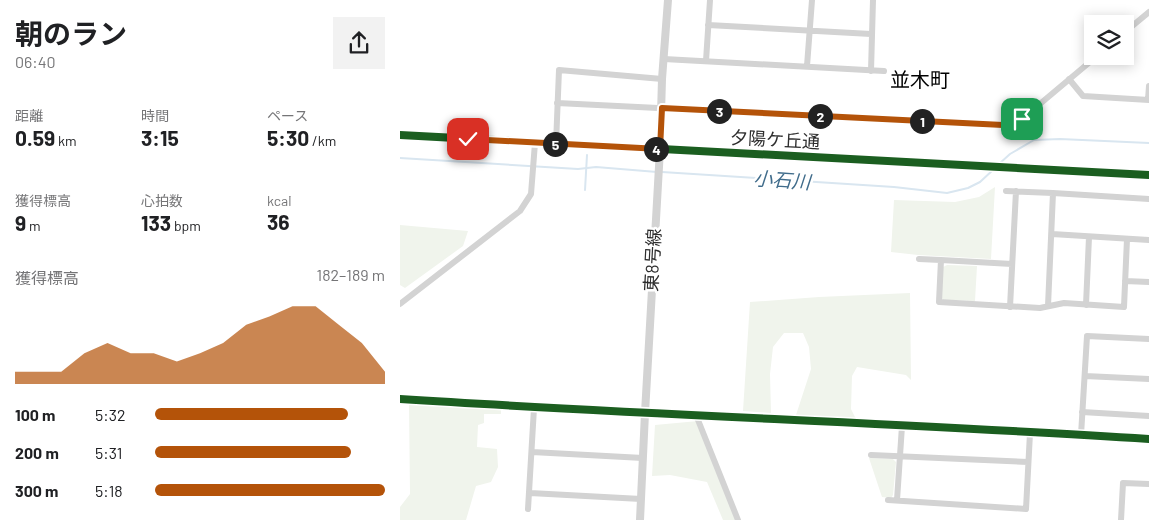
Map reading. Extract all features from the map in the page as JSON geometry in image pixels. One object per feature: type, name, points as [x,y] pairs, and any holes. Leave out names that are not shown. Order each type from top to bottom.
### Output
[{"type":"street","name":"東8号線","points":[[640,520],[662,79],[668,0]]},
{"type":"street","points":[[706,61],[710,0]]},
{"type":"street","points":[[807,66],[812,0]]},
{"type":"street","points":[[871,71],[873,0]]},
{"type":"street","points":[[1134,24],[1149,12]]},
{"type":"street","points":[[708,26],[871,34]]},
{"type":"street","points":[[664,59],[884,71]]},
{"type":"street","points":[[557,103],[1003,125],[1012,124],[1022,119],[1086,65]]},
{"type":"street","points":[[556,144],[559,70],[662,79]]},
{"type":"street","points":[[1069,79],[1083,96],[1148,100],[1149,86]]},
{"type":"street","name":"夕陽ケ丘通","points":[[400,135],[1149,175]]},
{"type":"street","points":[[400,304],[520,211],[531,194],[535,143]]},
{"type":"street","points":[[1006,191],[1149,199]]},
{"type":"street","points":[[1010,307],[1016,191]]},
{"type":"street","points":[[1048,306],[1053,193]]},
{"type":"street","points":[[1052,234],[1149,240]]},
{"type":"street","points":[[1086,305],[1089,237]]},
{"type":"street","points":[[941,260],[939,302],[1040,308],[1064,303],[1124,307],[1127,239]]},
{"type":"street","points":[[920,258],[1012,264]]},
{"type":"street","points":[[1125,281],[1149,282]]},
{"type":"street","points":[[1080,435],[1087,336],[1149,340]]},
{"type":"street","points":[[1085,376],[1149,379]]},
{"type":"street","points":[[400,399],[534,408],[1149,439]]},
{"type":"street","points":[[528,509],[534,408]]},
{"type":"street","points":[[1082,412],[1149,416]]},
{"type":"street","points":[[696,415],[738,520]]},
{"type":"street","points":[[897,500],[902,426]]},
{"type":"street","points":[[888,500],[1026,509],[1030,433]]},
{"type":"street","points":[[532,452],[643,458]]},
{"type":"street","points":[[871,455],[1028,462]]},
{"type":"street","points":[[1121,520],[1123,483],[1149,484]]},
{"type":"street","points":[[530,493],[641,499]]},
{"type":"shaded area","points":[[995,187],[991,259],[891,252],[894,200],[955,202],[979,197]]},
{"type":"shaded area","points":[[400,225],[468,231],[463,246],[405,288],[400,285]]},
{"type":"shaded area","points":[[947,265],[977,266],[975,301],[943,300],[941,297],[943,267]]},
{"type":"shaded area","points":[[910,293],[911,380],[906,375],[857,367],[852,376],[851,409],[856,419],[796,415],[811,369],[809,347],[803,333],[784,333],[773,347],[770,374],[771,413],[743,411],[750,302]]},
{"type":"shaded area","points":[[409,404],[501,409],[501,414],[484,414],[484,423],[478,425],[477,447],[497,449],[498,467],[491,482],[476,486],[466,520],[400,520],[400,507],[410,494]]},
{"type":"shaded area","points":[[698,421],[738,520],[723,520],[707,482],[670,475],[652,476],[655,425]]},
{"type":"shaded area","points":[[869,458],[893,459],[896,462],[893,495],[891,498],[882,497]]},
{"type":"waterway","name":"小石川","points":[[999,164],[1010,154],[1034,140],[1060,139],[1149,143]]},
{"type":"waterway","points":[[585,190],[587,155]]},
{"type":"waterway","name":"小石川","points":[[400,158],[578,169],[596,167],[657,172]]},
{"type":"waterway","name":"小石川","points":[[662,172],[894,187],[947,193],[968,188],[980,182],[994,169]]},
{"type":"cycle path","points":[[400,135],[1149,175]]},
{"type":"cycle path","points":[[400,399],[1149,439]]},
{"type":"district","name":"並木町","points":[[920,80]]},
{"type":"route","points":[[468,139],[660,149],[662,108],[1003,125],[1012,124],[1022,119]]}]
